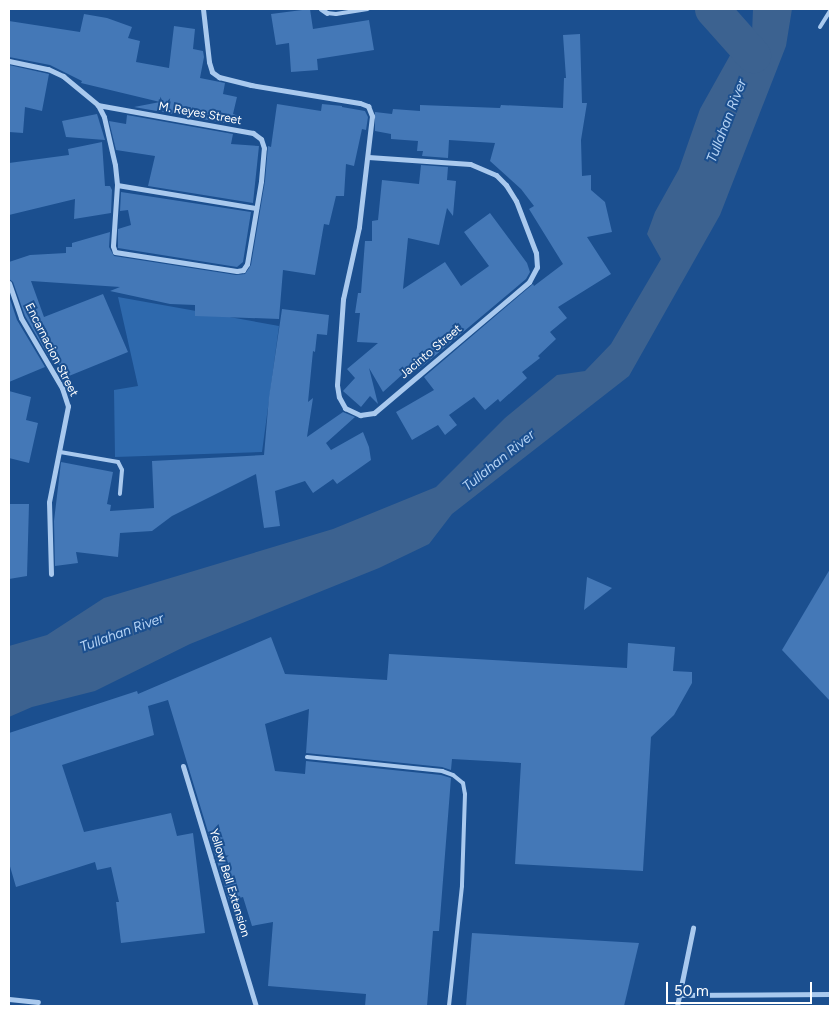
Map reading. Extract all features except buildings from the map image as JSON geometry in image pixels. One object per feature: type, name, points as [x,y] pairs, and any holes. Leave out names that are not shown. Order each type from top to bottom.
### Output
[{"type":"street","name":"Jacinto Street","points":[[203,9],[212,72],[231,81],[360,103],[368,106],[372,116],[359,227],[342,299],[337,385],[339,397],[345,408],[360,415],[374,413],[529,282],[536,267],[536,253],[516,201],[506,185],[496,175],[470,164],[368,157]]},
{"type":"street","points":[[321,9],[326,14]]},
{"type":"street","points":[[9,60],[48,69],[63,76],[98,106],[104,118],[115,165],[117,185],[256,208]]},
{"type":"street","name":"M. Reyes Street","points":[[98,106],[253,134],[261,139],[264,148],[247,264],[243,270],[237,271],[115,252],[113,246],[117,185]]},
{"type":"street","name":"Encarnacion Street","points":[[9,283],[21,318],[66,396],[68,406],[49,502],[51,574]]},
{"type":"street","name":"Yellow Bell Extension","points":[[183,766],[256,1006]]},
{"type":"street","points":[[677,1006],[693,928]]},
{"type":"street","points":[[679,995],[830,994]]},
{"type":"street","points":[[9,999],[38,1002]]},
{"type":"lane","points":[[326,14],[368,9]]},
{"type":"lane","points":[[820,27],[830,11]]},
{"type":"lane","points":[[60,452],[118,462],[122,470],[120,494]]},
{"type":"lane","points":[[307,757],[442,771],[453,774],[463,783],[465,794],[462,886],[449,1006]]},
{"type":"shaded area","points":[[118,297],[279,326],[262,452],[115,457],[114,390],[138,386]]},
{"type":"water","name":"Tullahan River","points":[[753,9],[792,9],[786,46],[720,215],[629,376],[452,514],[429,544],[379,568],[190,644],[95,691],[32,707],[9,717],[9,646],[47,635],[104,598],[333,529],[436,487],[505,418],[557,375],[585,371],[611,344],[661,259],[647,234],[655,212],[679,169],[700,109],[738,41],[752,33]]},
{"type":"waterway","points":[[712,9],[753,55]]}]
